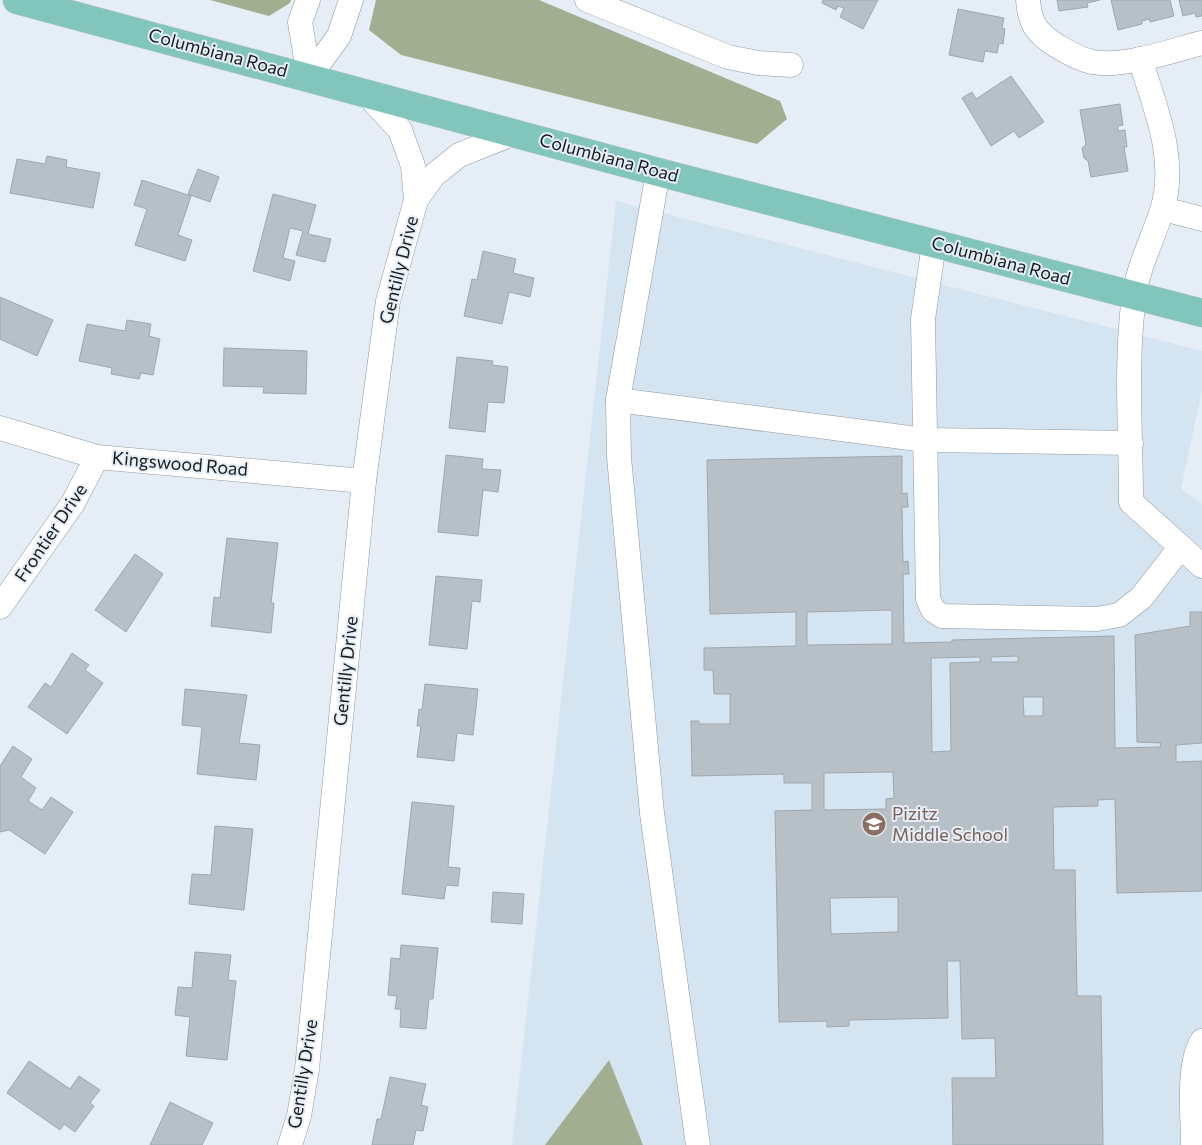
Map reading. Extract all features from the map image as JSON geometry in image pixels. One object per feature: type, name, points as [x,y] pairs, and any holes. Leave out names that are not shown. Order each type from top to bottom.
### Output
[{"type":"main road","name":"Columbiana Road","points":[[17,0],[658,172],[1202,313]]},
{"type":"street","points":[[308,0],[300,22],[309,77]]},
{"type":"street","points":[[309,77],[339,36],[351,0]]},
{"type":"street","points":[[587,0],[728,57],[758,63],[791,65]]},
{"type":"street","points":[[1028,0],[1030,14],[1041,36],[1074,56],[1093,62],[1140,59],[1202,44]]},
{"type":"street","points":[[1140,59],[1163,134],[1167,175],[1162,209],[1141,265],[1134,296],[1130,346],[1131,502],[1202,566]]},
{"type":"street","name":"Gentilly Drive","points":[[365,92],[400,130],[413,166],[416,200]]},
{"type":"street","name":"Gentilly Drive","points":[[290,1145],[299,1116],[307,1069],[364,481],[377,369],[388,301],[416,200],[433,176],[459,154],[515,133]]},
{"type":"street","points":[[658,172],[618,400],[619,457],[652,813],[698,1145]]},
{"type":"street","points":[[1162,209],[1202,219]]},
{"type":"street","points":[[934,244],[923,319],[928,599],[933,610],[942,616],[1097,619],[1119,615],[1141,598],[1180,548]]},
{"type":"street","points":[[618,400],[925,440],[1131,443]]},
{"type":"street","name":"Kingswood Road","points":[[0,428],[97,457],[364,481]]},
{"type":"street","name":"Frontier Drive","points":[[0,607],[73,503],[97,457]]},
{"type":"street","points":[[1192,1145],[1194,1070],[1198,1048],[1202,1041]]},
{"type":"shaded area","name":"Pizitz Middle School","points":[[616,201],[1202,351],[1202,390],[1181,489],[1202,504],[1202,1145],[512,1145]]},
{"type":"green space","points":[[210,0],[291,0],[290,3],[269,16]]},
{"type":"green space","points":[[376,0],[539,0],[780,101],[787,119],[757,144],[401,55],[369,30]]},
{"type":"green space","points":[[609,1060],[643,1145],[545,1145]]},
{"type":"building","points":[[823,0],[878,0],[863,29],[840,17],[844,8],[838,6],[836,10],[822,3]]},
{"type":"building","points":[[1057,0],[1100,0],[1087,3],[1088,7],[1059,11]]},
{"type":"building","points":[[1111,0],[1170,0],[1174,16],[1150,22],[1149,19],[1142,21],[1142,24],[1118,30]]},
{"type":"building","points":[[1179,0],[1202,0],[1202,16],[1196,17],[1195,13],[1183,16]]},
{"type":"building","points":[[958,9],[1004,18],[1002,28],[1005,29],[1003,44],[999,43],[997,53],[985,51],[983,62],[949,55]]},
{"type":"building","points":[[1011,76],[1044,122],[1019,138],[1014,131],[991,146],[962,98],[972,92],[976,99]]},
{"type":"building","points":[[1120,104],[1123,125],[1118,126],[1118,131],[1125,130],[1127,147],[1124,147],[1128,171],[1091,177],[1088,161],[1084,158],[1082,148],[1086,144],[1080,110]]},
{"type":"building","points":[[47,156],[67,160],[66,167],[100,173],[93,208],[10,193],[17,159],[45,164]]},
{"type":"building","points":[[198,169],[219,177],[210,202],[188,194]]},
{"type":"building","points":[[142,180],[191,196],[178,235],[192,240],[185,261],[135,245],[147,209],[134,205]]},
{"type":"building","points":[[273,194],[316,205],[308,234],[331,239],[325,262],[296,255],[303,231],[290,228],[283,258],[295,261],[290,281],[253,271]]},
{"type":"building","points":[[483,251],[516,259],[513,273],[534,278],[530,297],[509,292],[502,324],[464,316],[472,279],[477,280]]},
{"type":"building","points":[[0,297],[53,320],[37,356],[0,339]]},
{"type":"building","points":[[127,320],[151,324],[149,336],[160,339],[153,375],[141,373],[139,379],[111,374],[112,368],[79,361],[87,324],[125,331]]},
{"type":"building","points":[[224,348],[307,351],[306,394],[263,393],[264,387],[223,386]]},
{"type":"building","points":[[457,357],[493,361],[492,365],[508,367],[504,403],[488,402],[485,432],[449,428]]},
{"type":"building","points":[[446,455],[483,459],[482,469],[501,470],[498,492],[483,490],[478,536],[438,532]]},
{"type":"building","points":[[902,456],[902,494],[907,493],[908,507],[902,507],[903,562],[908,561],[909,574],[903,574],[904,643],[1114,636],[1115,748],[1160,747],[1161,743],[1137,742],[1135,635],[1190,626],[1190,612],[1202,612],[1202,743],[1176,745],[1176,762],[1202,761],[1202,891],[1117,893],[1115,799],[1098,800],[1098,806],[1053,807],[1054,870],[1075,870],[1077,996],[1101,996],[1103,1145],[953,1145],[952,1078],[996,1078],[995,1038],[962,1039],[960,961],[947,961],[948,1018],[849,1020],[849,1026],[827,1027],[827,1021],[779,1022],[775,811],[812,810],[812,783],[784,783],[784,774],[692,776],[691,721],[699,721],[699,724],[730,724],[730,694],[714,694],[713,670],[704,670],[704,648],[796,646],[796,612],[710,614],[707,460]],"holes":[[[892,610],[892,644],[807,645],[807,612]],[[1018,656],[1018,662],[991,662],[991,657]],[[980,657],[980,662],[950,663],[951,751],[932,752],[931,658]],[[1023,697],[1043,697],[1043,716],[1024,716]],[[893,772],[894,798],[886,799],[886,809],[824,810],[824,773]],[[898,897],[898,932],[831,934],[830,898]]]},
{"type":"building","points":[[227,538],[278,543],[271,603],[274,603],[271,633],[211,626],[214,597],[220,598]]},
{"type":"building","points":[[135,554],[163,574],[126,632],[95,610]]},
{"type":"building","points":[[436,576],[482,580],[480,602],[472,601],[467,649],[429,645]]},
{"type":"building","points":[[72,653],[89,665],[85,670],[103,683],[67,734],[28,707],[45,683],[51,687]]},
{"type":"building","points":[[425,684],[478,689],[473,735],[457,733],[454,761],[417,757],[421,726],[417,726],[419,709],[422,710]]},
{"type":"building","points":[[185,689],[247,695],[239,743],[260,745],[256,780],[197,774],[202,727],[182,725]]},
{"type":"building","points":[[13,746],[32,759],[21,777],[36,788],[28,801],[42,810],[51,797],[73,812],[45,854],[9,830],[0,832],[0,766]]},
{"type":"building","points":[[412,802],[454,806],[448,867],[460,868],[458,886],[446,885],[444,899],[402,894]]},
{"type":"building","points":[[215,826],[253,829],[244,910],[189,904],[192,874],[211,875]]},
{"type":"building","points":[[493,892],[524,894],[522,924],[491,922]]},
{"type":"building","points":[[401,945],[438,948],[433,999],[429,999],[426,1029],[400,1027],[401,1009],[395,1009],[397,996],[388,995],[391,958],[400,959]]},
{"type":"building","points":[[195,952],[231,955],[228,980],[236,981],[227,1060],[186,1056],[190,1017],[175,1015],[178,987],[192,988]]},
{"type":"building","points":[[29,1061],[70,1089],[79,1076],[100,1090],[90,1103],[94,1106],[75,1132],[64,1124],[60,1130],[7,1093]]},
{"type":"building","points":[[390,1077],[426,1084],[421,1105],[428,1107],[423,1131],[416,1130],[413,1145],[372,1145],[377,1119],[381,1119]]},
{"type":"building","points":[[170,1102],[213,1123],[202,1145],[150,1145]]},
{"type":"place","name":"Pizitz Middle School","points":[[874,824]]}]
